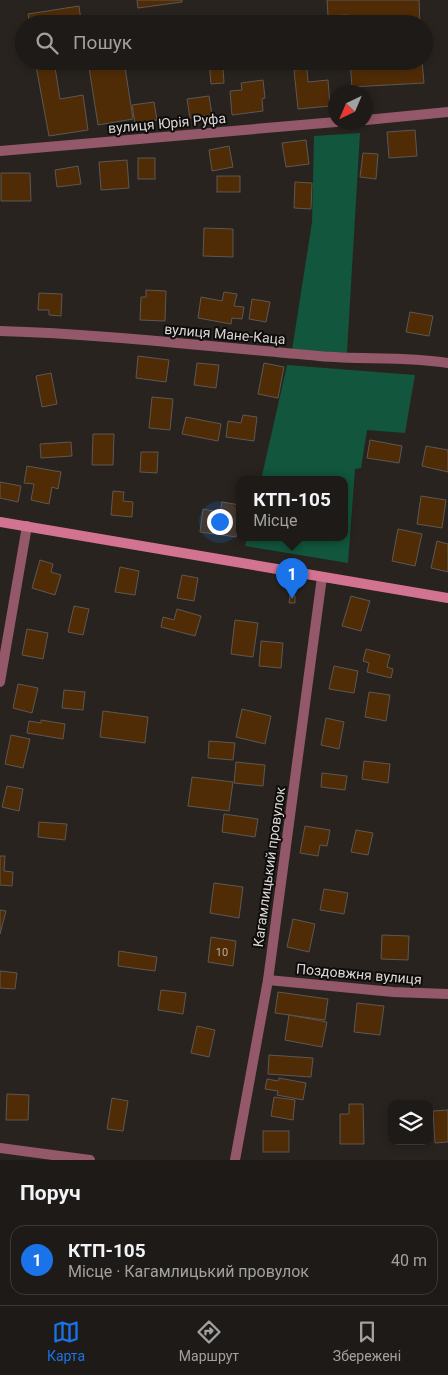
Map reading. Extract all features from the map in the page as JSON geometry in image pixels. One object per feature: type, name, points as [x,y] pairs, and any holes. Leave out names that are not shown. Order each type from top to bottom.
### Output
[{"type":"street","points":[[373,119],[448,112]]},
{"type":"street","name":"вулиця Юрія Руфа","points":[[0,151],[328,123]]},
{"type":"street","name":"вулиця Мане-Каца","points":[[0,331],[62,333],[321,356],[429,360],[448,363]]},
{"type":"street","points":[[0,522],[448,598]]},
{"type":"street","points":[[0,682],[27,526]]},
{"type":"street","name":"Кагамлицький провулок","points":[[235,1160],[268,980],[322,577]]},
{"type":"street","name":"Поздовжня вулиця","points":[[268,980],[393,992],[448,994]]},
{"type":"street","points":[[0,1148],[90,1160]]},
{"type":"green space","points":[[360,133],[347,353],[292,350],[312,222],[314,136]]},
{"type":"green space","points":[[287,365],[415,375],[405,433],[367,430],[361,468],[355,469],[348,563],[245,546],[246,541],[348,541],[348,476],[262,476]]},
{"type":"building","points":[[137,0],[182,0],[182,2],[138,8]]},
{"type":"building","points":[[327,0],[419,0],[420,15],[328,15]]},
{"type":"building","points":[[79,6],[80,15],[28,15]]},
{"type":"building","points":[[37,70],[55,70],[60,99],[83,95],[88,130],[49,136]]},
{"type":"building","points":[[89,70],[125,70],[133,119],[98,125]]},
{"type":"building","points":[[210,70],[223,70],[224,83],[211,84]]},
{"type":"building","points":[[294,70],[307,70],[308,82],[328,80],[328,106],[298,109]]},
{"type":"building","points":[[351,70],[423,70],[424,83],[352,85]]},
{"type":"building","points":[[263,80],[265,98],[262,99],[263,111],[232,115],[230,91],[242,90],[241,83]]},
{"type":"building","points":[[209,96],[212,115],[190,118],[187,99]]},
{"type":"building","points":[[154,102],[157,120],[135,123],[132,105]]},
{"type":"building","points":[[415,130],[417,156],[389,158],[387,132]]},
{"type":"building","points":[[306,140],[309,164],[286,167],[282,143]]},
{"type":"building","points":[[229,146],[233,167],[212,171],[209,150]]},
{"type":"building","points":[[363,153],[378,154],[376,179],[360,177]]},
{"type":"building","points":[[138,158],[155,158],[155,179],[138,179]]},
{"type":"building","points":[[127,160],[129,188],[101,190],[99,162]]},
{"type":"building","points":[[78,166],[81,184],[57,187],[55,170]]},
{"type":"building","points":[[1,173],[30,173],[31,201],[1,201]]},
{"type":"building","points":[[217,176],[240,176],[240,192],[217,192]]},
{"type":"building","points":[[295,182],[312,183],[311,209],[294,208]]},
{"type":"building","points":[[204,228],[233,229],[233,257],[203,256]]},
{"type":"building","points":[[146,290],[166,291],[165,321],[140,320],[141,297],[146,297]]},
{"type":"building","points":[[224,292],[237,294],[234,306],[244,307],[242,319],[232,318],[231,324],[198,318],[201,297],[222,301]]},
{"type":"building","points":[[39,293],[62,294],[61,316],[49,315],[49,310],[38,310]]},
{"type":"building","points":[[252,299],[270,302],[266,322],[249,319]]},
{"type":"building","points":[[410,312],[433,316],[429,336],[406,332]]},
{"type":"building","points":[[138,356],[169,360],[166,382],[136,378]]},
{"type":"building","points":[[197,363],[219,365],[216,388],[194,385]]},
{"type":"building","points":[[264,363],[284,367],[278,398],[258,394]]},
{"type":"building","points":[[51,373],[57,404],[42,407],[36,376]]},
{"type":"building","points":[[152,397],[173,399],[170,430],[149,428]]},
{"type":"building","points":[[243,415],[257,417],[254,441],[226,437],[228,421],[241,423]]},
{"type":"building","points":[[186,417],[221,424],[218,441],[182,434]]},
{"type":"building","points":[[93,434],[114,434],[113,465],[92,465]]},
{"type":"building","points":[[370,440],[402,446],[399,463],[367,458]]},
{"type":"building","points":[[71,442],[72,456],[41,458],[40,444]]},
{"type":"building","points":[[426,446],[448,450],[448,472],[422,466]]},
{"type":"building","points":[[141,452],[158,452],[157,473],[140,472]]},
{"type":"building","points":[[27,466],[61,472],[58,489],[52,487],[49,504],[31,500],[34,484],[24,483]]},
{"type":"building","points":[[0,482],[21,486],[18,502],[0,498]]},
{"type":"building","points":[[113,491],[124,492],[123,501],[133,502],[132,517],[111,515]]},
{"type":"building","points":[[421,496],[446,500],[442,528],[417,524]]},
{"type":"building","points":[[222,502],[236,504],[236,537],[216,534]]},
{"type":"building","points":[[203,509],[218,512],[215,534],[200,532]]},
{"type":"building","points":[[398,529],[422,534],[415,566],[392,561]]},
{"type":"building","points":[[437,541],[448,544],[448,572],[431,568]]},
{"type":"building","points":[[40,560],[53,564],[51,572],[61,575],[55,595],[32,588]]},
{"type":"building","points":[[120,567],[139,571],[135,595],[115,592]]},
{"type":"building","points":[[182,575],[198,578],[194,601],[177,598]]},
{"type":"building","points":[[290,595],[295,596],[295,603],[289,603]]},
{"type":"building","points":[[351,596],[370,601],[361,631],[342,626]]},
{"type":"building","points":[[74,606],[89,609],[83,635],[68,632]]},
{"type":"building","points":[[177,609],[201,616],[195,636],[161,627],[163,617],[174,620]]},
{"type":"building","points":[[235,620],[258,623],[253,657],[231,654]]},
{"type":"building","points":[[27,629],[48,633],[43,659],[22,655]]},
{"type":"building","points":[[261,641],[283,643],[281,668],[259,666]]},
{"type":"building","points":[[366,649],[390,655],[387,667],[393,669],[391,678],[367,672],[369,663],[363,661]]},
{"type":"building","points":[[334,666],[358,671],[354,693],[329,689]]},
{"type":"building","points":[[18,684],[38,688],[32,713],[13,708]]},
{"type":"building","points":[[64,690],[85,692],[83,710],[62,708]]},
{"type":"building","points":[[369,692],[390,695],[386,721],[365,717]]},
{"type":"building","points":[[242,709],[271,716],[265,744],[236,737]]},
{"type":"building","points":[[103,711],[148,717],[145,743],[100,737]]},
{"type":"building","points":[[326,718],[344,722],[339,749],[321,745]]},
{"type":"building","points":[[41,720],[65,724],[63,739],[27,733],[29,721],[41,723]]},
{"type":"building","points":[[11,735],[30,739],[23,768],[5,764]]},
{"type":"building","points":[[209,741],[235,743],[233,760],[208,758]]},
{"type":"building","points":[[364,761],[390,764],[388,783],[362,779]]},
{"type":"building","points":[[236,762],[265,765],[263,786],[234,783]]},
{"type":"building","points":[[322,773],[347,776],[345,790],[321,787]]},
{"type":"building","points":[[192,777],[233,782],[229,811],[188,806]]},
{"type":"building","points":[[7,786],[23,789],[19,811],[2,807]]},
{"type":"building","points":[[224,814],[258,819],[255,837],[222,832]]},
{"type":"building","points":[[39,822],[67,824],[65,840],[38,837]]},
{"type":"building","points":[[305,826],[330,830],[327,846],[320,845],[318,856],[300,853]]},
{"type":"building","points":[[356,830],[373,833],[368,855],[351,852]]},
{"type":"building","points":[[0,856],[5,856],[4,871],[13,872],[12,886],[0,885]]},
{"type":"building","points":[[214,883],[243,887],[239,918],[210,913]]},
{"type":"building","points":[[324,889],[348,893],[344,914],[320,910]]},
{"type":"building","points":[[0,910],[6,911],[0,934]]},
{"type":"building","points":[[293,919],[315,924],[309,952],[287,947]]},
{"type":"building","points":[[382,935],[409,936],[408,960],[381,959]]},
{"type":"building","points":[[211,937],[236,941],[233,966],[208,962]]},
{"type":"building","points":[[119,951],[157,957],[155,971],[118,966]]},
{"type":"building","points":[[0,971],[17,973],[15,989],[0,988]]},
{"type":"building","points":[[161,990],[186,993],[183,1014],[158,1010]]},
{"type":"building","points":[[278,992],[328,999],[325,1020],[275,1013]]},
{"type":"building","points":[[357,1003],[384,1006],[380,1035],[354,1032]]},
{"type":"building","points":[[289,1015],[327,1022],[322,1047],[285,1040]]},
{"type":"building","points":[[197,1026],[215,1030],[209,1057],[191,1053]]},
{"type":"building","points":[[269,1055],[313,1058],[311,1077],[268,1074]]},
{"type":"building","points":[[279,1078],[306,1083],[303,1100],[277,1095],[278,1091],[265,1089],[267,1079],[278,1081]]},
{"type":"building","points":[[7,1094],[29,1095],[28,1120],[6,1120]]},
{"type":"building","points":[[274,1097],[295,1100],[293,1120],[271,1116]]},
{"type":"building","points":[[112,1098],[128,1101],[123,1131],[107,1129]]},
{"type":"building","points":[[349,1104],[363,1104],[364,1144],[340,1144],[340,1114],[349,1114]]},
{"type":"building","points":[[448,1110],[448,1142],[435,1143],[433,1111]]},
{"type":"building","points":[[263,1131],[289,1131],[289,1152],[263,1152]]},
{"type":"place","name":"КТП-105","points":[[292,599]]}]
